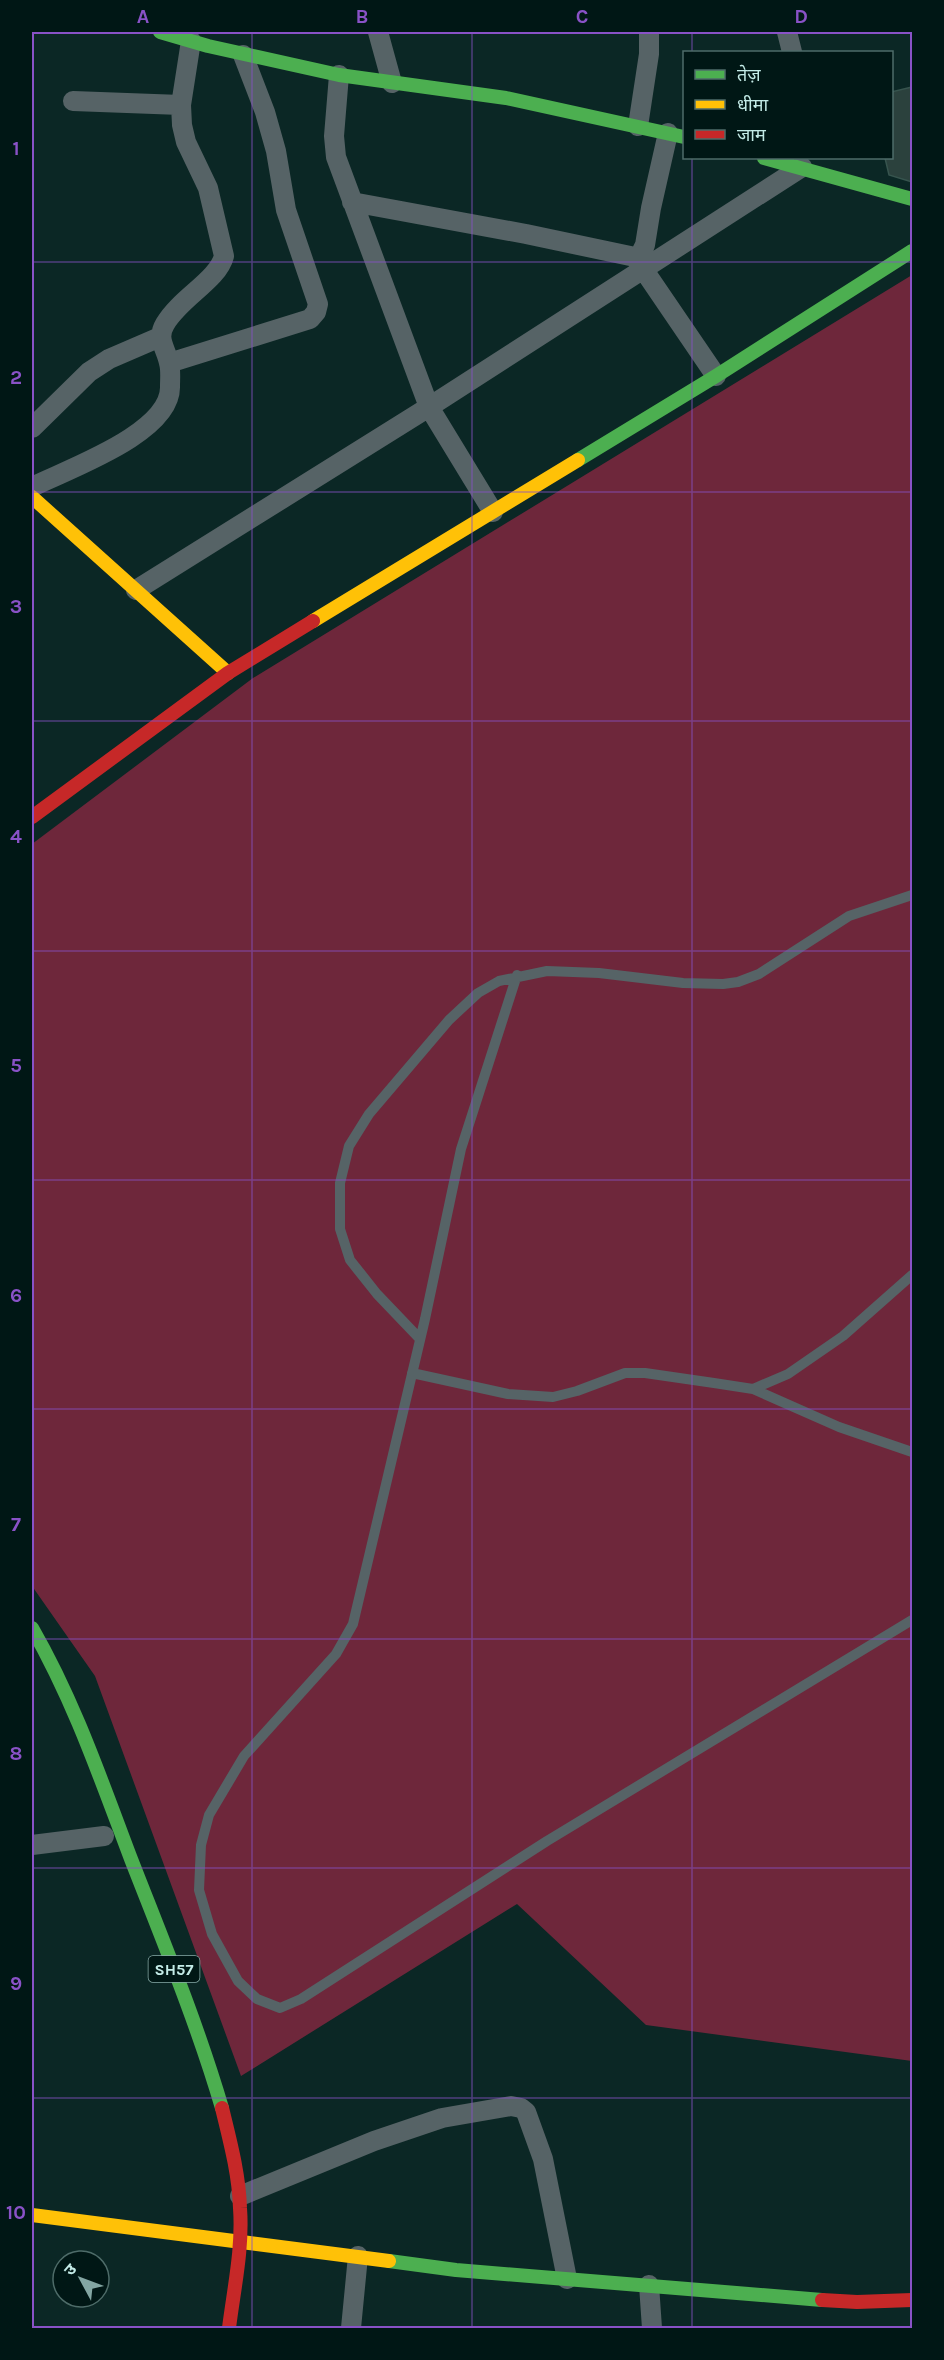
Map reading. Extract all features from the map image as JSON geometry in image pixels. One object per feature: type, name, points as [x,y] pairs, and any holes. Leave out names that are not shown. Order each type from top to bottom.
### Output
[{"type":"street","points":[[160,32],[243,55],[339,75],[506,98],[676,135],[651,208],[642,264]]},
{"type":"street","points":[[378,32],[392,83]]},
{"type":"street","points":[[638,126],[649,54],[649,32]]},
{"type":"street","points":[[788,32],[792,51]]},
{"type":"street","points":[[32,487],[134,438],[164,410],[171,393],[170,363],[160,337],[163,327],[172,312],[218,269],[224,256],[208,188],[186,142],[182,125],[181,105],[191,41]]},
{"type":"street","points":[[170,363],[310,319],[316,312],[318,304],[286,210],[276,151],[265,112],[243,55]]},
{"type":"street","points":[[339,75],[334,136],[336,157],[429,407],[493,512]]},
{"type":"street","points":[[73,101],[181,105]]},
{"type":"street","points":[[770,159],[811,166],[912,199]]},
{"type":"street","points":[[136,590],[429,407],[642,264],[811,166]]},
{"type":"street","points":[[352,202],[625,254],[642,264],[716,376]]},
{"type":"street","points":[[32,817],[228,673],[716,376],[912,251]]},
{"type":"street","points":[[32,428],[89,372],[109,359],[160,337]]},
{"type":"street","points":[[32,497],[228,673]]},
{"type":"street","name":"SH57","points":[[32,1628],[64,1685],[172,1965],[209,2068],[233,2152],[240,2196],[239,2240],[229,2328]]},
{"type":"street","points":[[32,1845],[104,1836]]},
{"type":"street","points":[[240,2196],[329,2158],[442,2118],[511,2106],[521,2108],[526,2112],[532,2125],[543,2159],[567,2279]]},
{"type":"street","points":[[32,2215],[239,2240],[456,2270],[846,2301],[912,2300]]},
{"type":"street","points":[[351,2328],[358,2256]]},
{"type":"street","points":[[649,2286],[652,2328]]},
{"type":"lane","points":[[420,1339],[377,1294],[350,1260],[340,1229],[340,1183],[349,1146],[369,1114],[449,1020],[478,993],[499,981],[517,975],[547,971],[599,973],[683,982],[723,984],[738,982],[759,974],[849,916],[912,896]]},
{"type":"lane","points":[[517,975],[461,1149],[420,1339],[352,1624],[336,1654],[244,1756],[209,1815],[201,1845],[199,1890],[212,1934],[238,1981],[257,1999],[280,2008],[301,1999],[547,1841],[912,1620]]},
{"type":"lane","points":[[753,1389],[789,1374],[843,1336],[912,1275]]},
{"type":"lane","points":[[412,1373],[508,1394],[554,1397],[626,1373],[645,1373],[753,1389],[839,1427],[912,1452]]},
{"type":"shaded area","points":[[912,275],[912,2061],[646,2025],[517,1904],[241,2076],[95,1676],[32,1586],[32,844],[253,678]]},
{"type":"building","points":[[912,87],[912,182],[889,175],[885,159],[893,159],[893,92]]},
{"type":"traffic: fast","points":[[160,32],[208,46],[339,75],[506,98],[683,137]]},
{"type":"traffic: fast","points":[[768,159],[912,199]]},
{"type":"traffic: fast","points":[[578,460],[716,376],[912,251]]},
{"type":"traffic: fast","points":[[32,1628],[61,1684],[98,1770],[191,2013],[222,2108]]},
{"type":"traffic: fast","points":[[389,2261],[456,2270],[822,2300]]},
{"type":"traffic: slow","points":[[313,621],[578,460]]},
{"type":"traffic: slow","points":[[32,497],[228,673]]},
{"type":"traffic: slow","points":[[32,2215],[389,2261]]},
{"type":"traffic: jam","points":[[32,817],[228,673],[313,621]]},
{"type":"traffic: jam","points":[[222,2108],[236,2170],[241,2223],[238,2268],[229,2328]]},
{"type":"traffic: jam","points":[[822,2300],[857,2302],[912,2300]]}]
